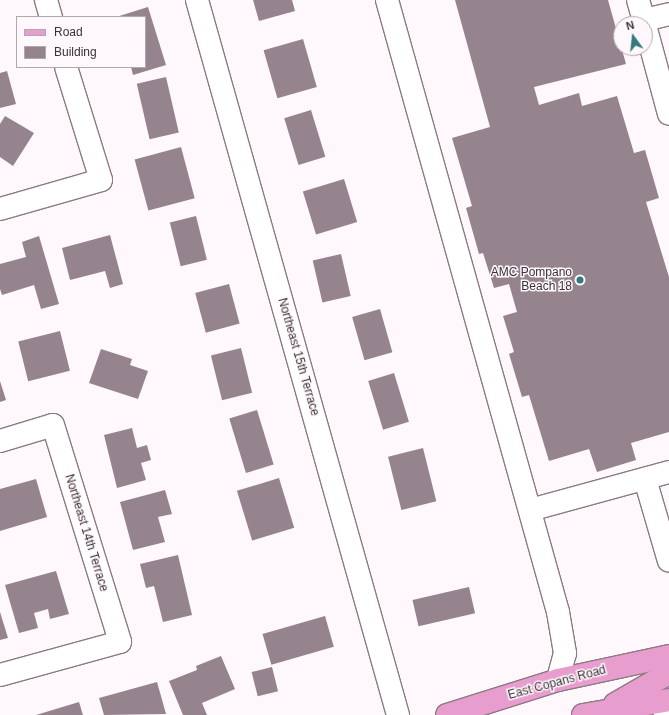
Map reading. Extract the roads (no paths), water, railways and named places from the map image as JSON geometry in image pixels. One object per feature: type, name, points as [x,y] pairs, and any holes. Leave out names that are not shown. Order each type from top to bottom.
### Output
[{"type":"main road","name":"East Copans Road","points":[[447,715],[558,680],[669,656]]},
{"type":"main road","points":[[605,710],[669,673]]},
{"type":"main road","points":[[583,715],[669,700]]},
{"type":"street","points":[[46,0],[51,16]]},
{"type":"street","name":"Northeast 15th Terrace","points":[[197,0],[398,715]]},
{"type":"street","points":[[386,0],[558,612],[565,653],[558,680]]},
{"type":"street","points":[[652,16],[669,14]]},
{"type":"street","points":[[653,54],[669,114]]},
{"type":"street","points":[[0,209],[101,180],[66,68]]},
{"type":"street","name":"Northeast 14th Terrace","points":[[0,441],[53,425],[120,642],[0,675]]},
{"type":"street","points":[[530,510],[669,472]]},
{"type":"street","points":[[645,479],[669,562]]},
{"type":"street","points":[[665,715],[669,710]]},
{"type":"place","name":"AMC Pompano Beach 18","points":[[580,280]]}]
